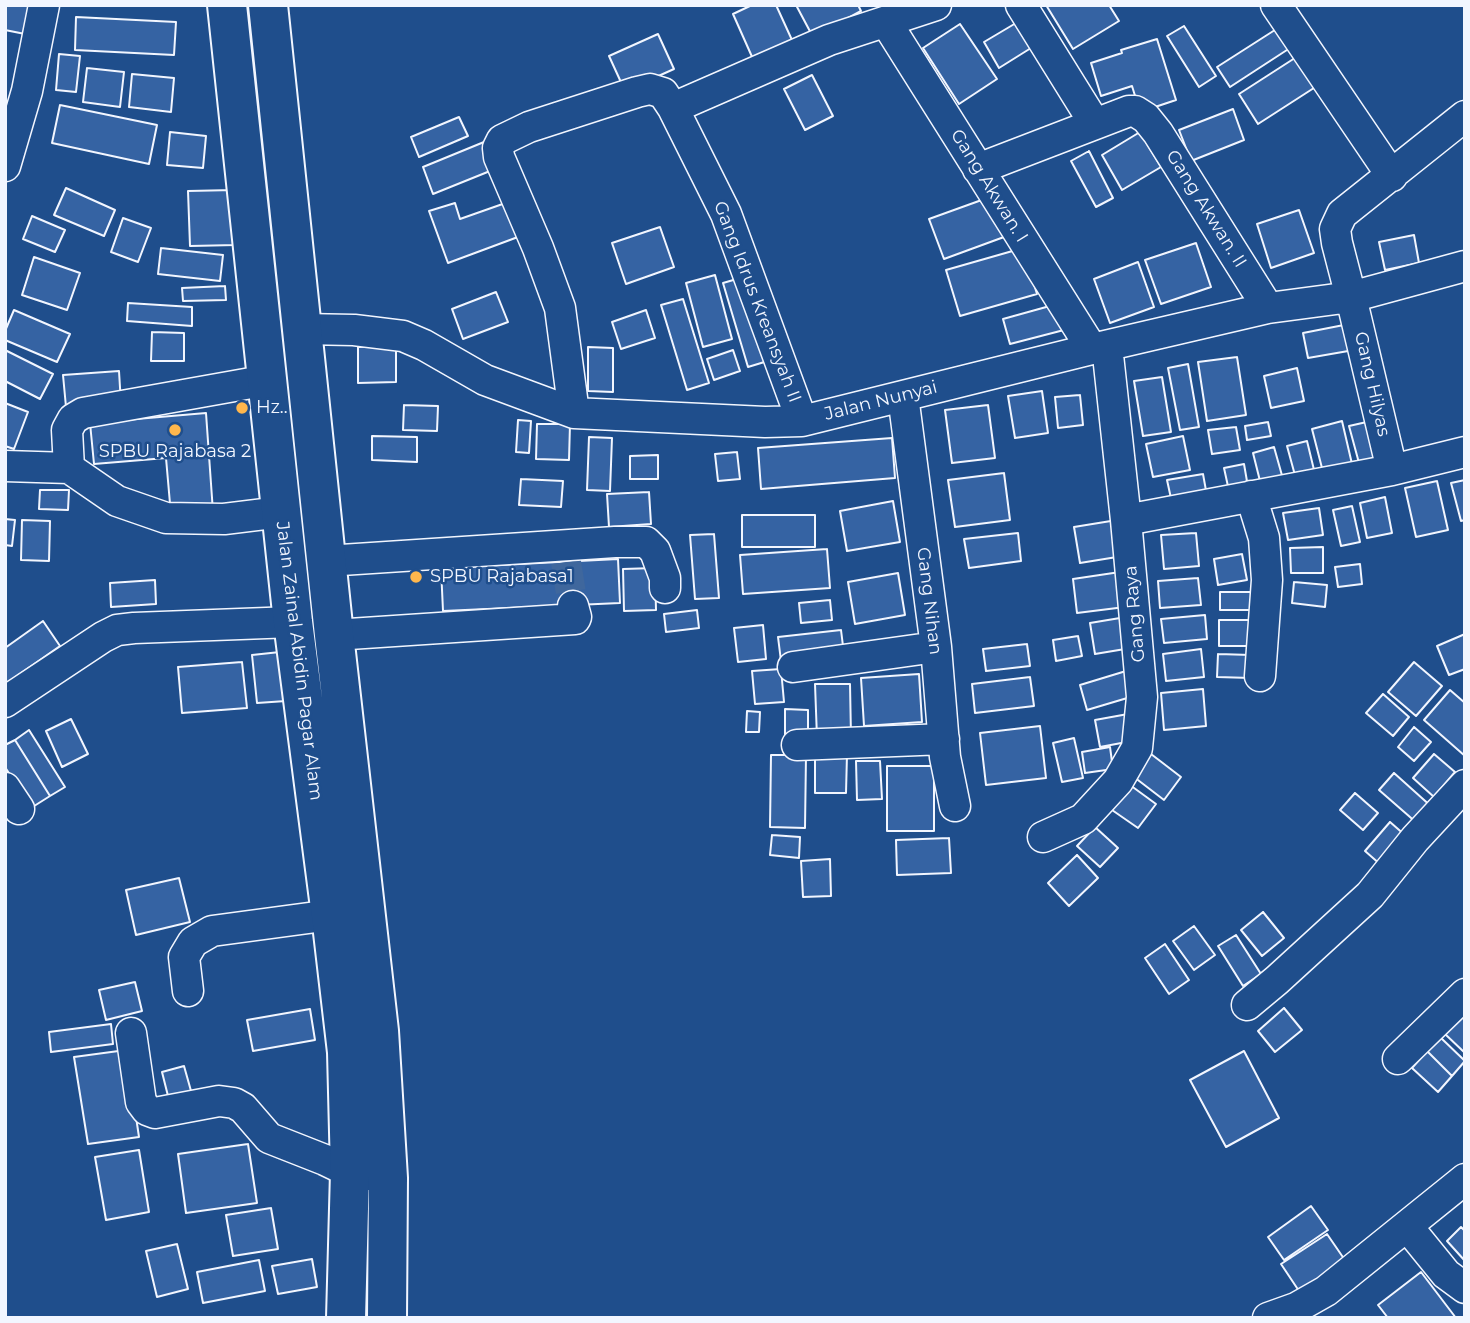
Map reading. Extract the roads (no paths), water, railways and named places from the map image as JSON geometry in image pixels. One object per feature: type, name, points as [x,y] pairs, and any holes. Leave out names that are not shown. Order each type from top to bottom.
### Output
[{"type":"highway","name":"Jalan Zainal Abidin Pagar Alam","points":[[227,5],[293,622],[347,1052],[350,1172],[346,1318]]},
{"type":"highway","name":"Jalan Zainal Abidin Pagar Alam","points":[[268,5],[334,635],[379,1031],[388,1178],[387,1318]]},
{"type":"street","points":[[5,166],[27,91],[44,5]]},
{"type":"street","points":[[574,413],[560,308],[538,248],[499,158],[498,148],[502,140],[528,127],[650,89],[663,93],[673,108],[829,40],[936,5]]},
{"type":"street","points":[[978,169],[1096,124],[1021,5]]},
{"type":"street","points":[[1276,5],[1392,176]]},
{"type":"street","name":"Gang Akwan. I","points":[[886,22],[978,169],[1099,347]]},
{"type":"street","name":"Gang Idrus Kreansyah II","points":[[673,108],[726,214],[802,421]]},
{"type":"street","name":"Gang Akwan. II","points":[[1096,124],[1129,111],[1135,111],[1146,118],[1268,308]]},
{"type":"street","name":"Gang Hilyas","points":[[1392,470],[1335,229],[1342,214],[1465,116]]},
{"type":"street","name":"Jalan Nunyai","points":[[302,329],[354,330],[403,336],[485,380],[574,413],[765,422],[802,421],[1099,347],[1268,308],[1351,297],[1465,266]]},
{"type":"street","name":"Gang Raya","points":[[1043,837],[1083,819],[1118,781],[1137,748],[1142,697],[1126,520],[1099,347]]},
{"type":"street","points":[[69,468],[67,430],[73,419],[83,413],[268,380]]},
{"type":"street","name":"Gang Nihan","points":[[903,396],[936,647],[945,757],[955,806]]},
{"type":"street","points":[[1126,520],[1392,470],[1465,452]]},
{"type":"street","points":[[5,467],[69,468],[117,501],[166,518],[224,519],[281,512]]},
{"type":"street","points":[[1251,496],[1264,538],[1268,580],[1260,676]]},
{"type":"street","points":[[326,561],[565,553],[615,542],[646,542],[655,551],[665,578],[665,588]]},
{"type":"street","points":[[334,635],[575,619],[573,606]]},
{"type":"street","points":[[5,702],[117,630],[293,622]]},
{"type":"street","points":[[793,667],[936,647]]},
{"type":"street","points":[[797,745],[944,739]]},
{"type":"street","points":[[1247,1005],[1370,895],[1415,839],[1465,785]]},
{"type":"street","points":[[188,991],[184,957],[194,942],[212,931],[331,915]]},
{"type":"street","points":[[1398,1059],[1465,994]]},
{"type":"street","points":[[131,1033],[141,1102],[147,1110],[155,1113],[219,1101],[234,1103],[243,1108],[269,1138],[350,1172],[388,1178]]},
{"type":"street","points":[[1268,1318],[1296,1308],[1326,1291],[1465,1179]]},
{"type":"street","points":[[1406,1226],[1446,1273],[1465,1288]]},
{"type":"tunnel","points":[[566,562],[573,606]]},
{"type":"place","name":"Hz..","points":[[242,408]]},
{"type":"place","name":"SPBU Rajabasa 2","points":[[175,430]]},
{"type":"place","name":"SPBU Rajabasa1","points":[[416,577]]}]
